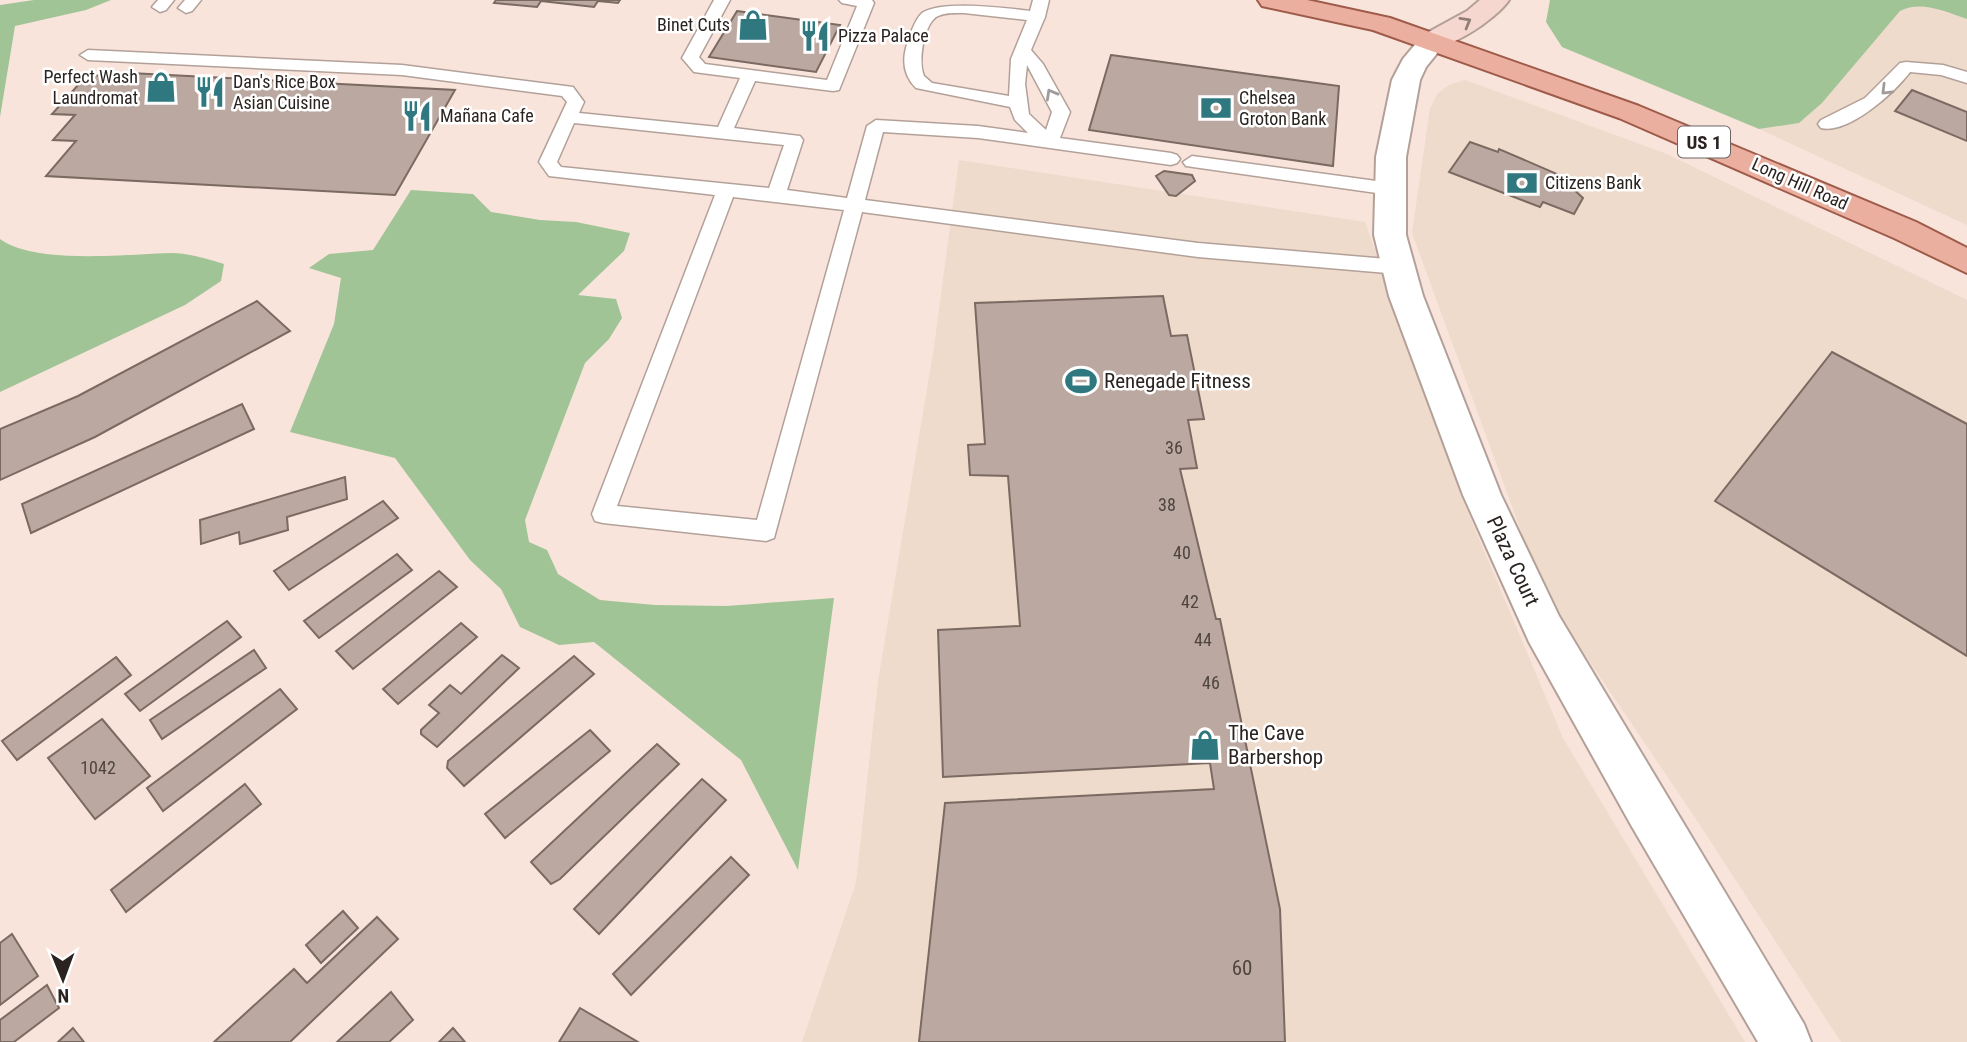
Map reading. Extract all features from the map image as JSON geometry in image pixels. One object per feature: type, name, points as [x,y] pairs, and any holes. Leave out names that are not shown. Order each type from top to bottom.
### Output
[{"type":"main road","name":"US 1","points":[[1271,0],[1381,24],[1437,24]]},
{"type":"main road","name":"Long Hill Road","points":[[1437,24],[1617,107],[1905,230],[1967,262]]},
{"type":"street","points":[[1437,24],[1476,17],[1496,0]]},
{"type":"street","name":"Plaza Court","points":[[1437,24],[1406,80],[1395,132],[1391,235],[1406,296],[1482,495],[1544,629],[1786,1042]]},
{"type":"lane","points":[[722,0],[690,58],[700,68],[833,86],[866,3],[847,0]]},
{"type":"lane","points":[[1041,0],[1037,17],[1017,63],[1018,96],[1021,116],[1050,142]]},
{"type":"lane","points":[[1018,96],[927,88],[914,77],[913,50],[925,20],[930,13],[942,8],[971,8],[1037,17]]},
{"type":"lane","points":[[1022,51],[1035,64],[1062,112],[1050,142]]},
{"type":"lane","points":[[88,55],[402,70],[567,91],[576,102],[548,162],[555,172],[856,204],[1198,250],[1399,267]]},
{"type":"lane","points":[[1827,124],[1857,112],[1882,95],[1906,67],[1943,69],[1967,78]]},
{"type":"lane","points":[[724,132],[750,74]]},
{"type":"lane","points":[[568,117],[794,140],[776,195]]},
{"type":"lane","points":[[726,190],[603,514],[766,531],[876,126],[978,132],[1171,159]]},
{"type":"lane","points":[[1192,162],[1391,189]]},
{"type":"shaded area","points":[[1911,5],[1928,7],[1967,19],[1967,225],[1759,129],[1799,123],[1822,103],[1900,11]]},
{"type":"shaded area","points":[[1465,80],[1667,154],[1967,300],[1967,1042],[1841,1042],[1696,819],[1544,594],[1412,233],[1430,108],[1438,93],[1449,85]]},
{"type":"shaded area","points":[[959,160],[1365,222],[1463,501],[1563,738],[1745,1042],[802,1042],[856,883],[878,681],[934,347]]},
{"type":"green space","points":[[34,0],[111,0],[86,10],[15,26],[0,117],[0,5]]},
{"type":"green space","points":[[1550,0],[1967,0],[1967,19],[1925,7],[1900,11],[1822,103],[1799,123],[1759,129],[1562,47],[1546,22]]},
{"type":"green space","points":[[411,190],[473,194],[491,212],[540,220],[576,222],[630,233],[624,251],[578,295],[616,299],[622,318],[609,339],[585,363],[525,520],[529,542],[547,550],[558,574],[600,600],[655,605],[726,606],[834,598],[798,870],[741,760],[594,642],[559,645],[520,627],[501,589],[470,560],[395,458],[290,432],[334,324],[341,278],[309,268],[329,254],[373,250]]},
{"type":"green space","points":[[0,239],[16,247],[59,255],[177,253],[224,264],[221,281],[185,305],[0,392]]},
{"type":"building","points":[[496,0],[620,0],[618,3],[598,1],[594,7],[541,1],[537,7],[494,3]]},
{"type":"building","points":[[737,11],[840,25],[816,72],[709,57]]},
{"type":"building","name":"Chelsea Groton Bank","points":[[1111,55],[1339,86],[1333,166],[1089,130]]},
{"type":"building","points":[[130,73],[455,90],[395,195],[46,176],[76,141],[53,140],[75,115],[52,114],[87,75],[127,77]]},
{"type":"building","points":[[1912,90],[1967,112],[1967,141],[1895,111]]},
{"type":"building","name":"Citizens Bank","points":[[1470,142],[1498,152],[1499,149],[1557,174],[1583,198],[1574,214],[1543,202],[1540,207],[1449,172]]},
{"type":"building","points":[[1164,171],[1192,175],[1195,181],[1176,196],[1169,195],[1156,176]]},
{"type":"building","points":[[1163,296],[1171,336],[1187,335],[1204,419],[1188,420],[1197,468],[1180,469],[1216,619],[1220,619],[1280,909],[1285,1042],[919,1042],[945,803],[1214,789],[1210,763],[943,777],[938,630],[1020,626],[1008,476],[970,475],[968,445],[985,444],[975,303]]},
{"type":"building","points":[[257,301],[290,331],[95,437],[0,480],[0,429],[78,396]]},
{"type":"building","points":[[1832,352],[1967,424],[1967,656],[1715,501]]},
{"type":"building","points":[[242,404],[254,429],[31,533],[22,504]]},
{"type":"building","points":[[345,477],[347,499],[287,517],[288,530],[240,544],[239,532],[201,544],[200,520]]},
{"type":"building","points":[[383,501],[398,518],[289,590],[274,571]]},
{"type":"building","points":[[397,554],[412,570],[319,638],[304,621]]},
{"type":"building","points":[[439,571],[457,587],[353,669],[336,651]]},
{"type":"building","points":[[227,621],[241,637],[140,711],[125,694]]},
{"type":"building","points":[[461,623],[477,637],[398,704],[383,689]]},
{"type":"building","points":[[254,650],[266,668],[162,739],[150,720]]},
{"type":"building","points":[[502,655],[519,668],[437,747],[421,734],[421,730],[439,713],[429,705],[450,685],[461,694]]},
{"type":"building","points":[[574,656],[594,674],[464,786],[447,768],[448,761]]},
{"type":"building","points":[[116,657],[131,675],[17,760],[2,741]]},
{"type":"building","points":[[280,689],[297,709],[163,811],[147,788]]},
{"type":"building","points":[[102,719],[150,776],[95,819],[48,758]]},
{"type":"building","points":[[590,730],[610,751],[505,838],[485,814]]},
{"type":"building","points":[[657,744],[679,764],[560,879],[551,884],[531,862]]},
{"type":"building","points":[[702,779],[726,800],[599,934],[574,909]]},
{"type":"building","points":[[245,784],[261,804],[126,912],[111,890]]},
{"type":"building","points":[[731,857],[749,875],[631,995],[613,974]]},
{"type":"building","points":[[343,911],[358,928],[321,963],[306,945]]},
{"type":"building","points":[[377,917],[398,939],[290,1042],[214,1042],[294,969],[307,983]]},
{"type":"building","points":[[12,934],[38,976],[0,1005],[0,943]]},
{"type":"building","points":[[47,985],[59,1008],[14,1042],[0,1042],[0,1020]]},
{"type":"building","points":[[391,992],[413,1020],[389,1042],[337,1042]]},
{"type":"building","points":[[580,1008],[638,1042],[559,1042]]},
{"type":"building","points":[[73,1028],[84,1042],[58,1042]]},
{"type":"building","points":[[453,1028],[465,1042],[439,1042]]},
{"type":"place","name":"Binet Cuts","points":[[753,25]]},
{"type":"place","name":"Pizza Palace","points":[[815,36]]},
{"type":"place","name":"Perfect Wash Laundromat","points":[[161,87]]},
{"type":"place","name":"Dan's Rice Box Asian Cuisine","points":[[210,92]]},
{"type":"place","name":"Chelsea Groton Bank","points":[[1216,108]]},
{"type":"place","name":"Mañana Cafe","points":[[417,116]]},
{"type":"place","name":"Citizens Bank","points":[[1522,183]]},
{"type":"place","name":"Renegade Fitness","points":[[1081,381]]},
{"type":"place","name":"The Cave Barbershop","points":[[1205,745]]}]
